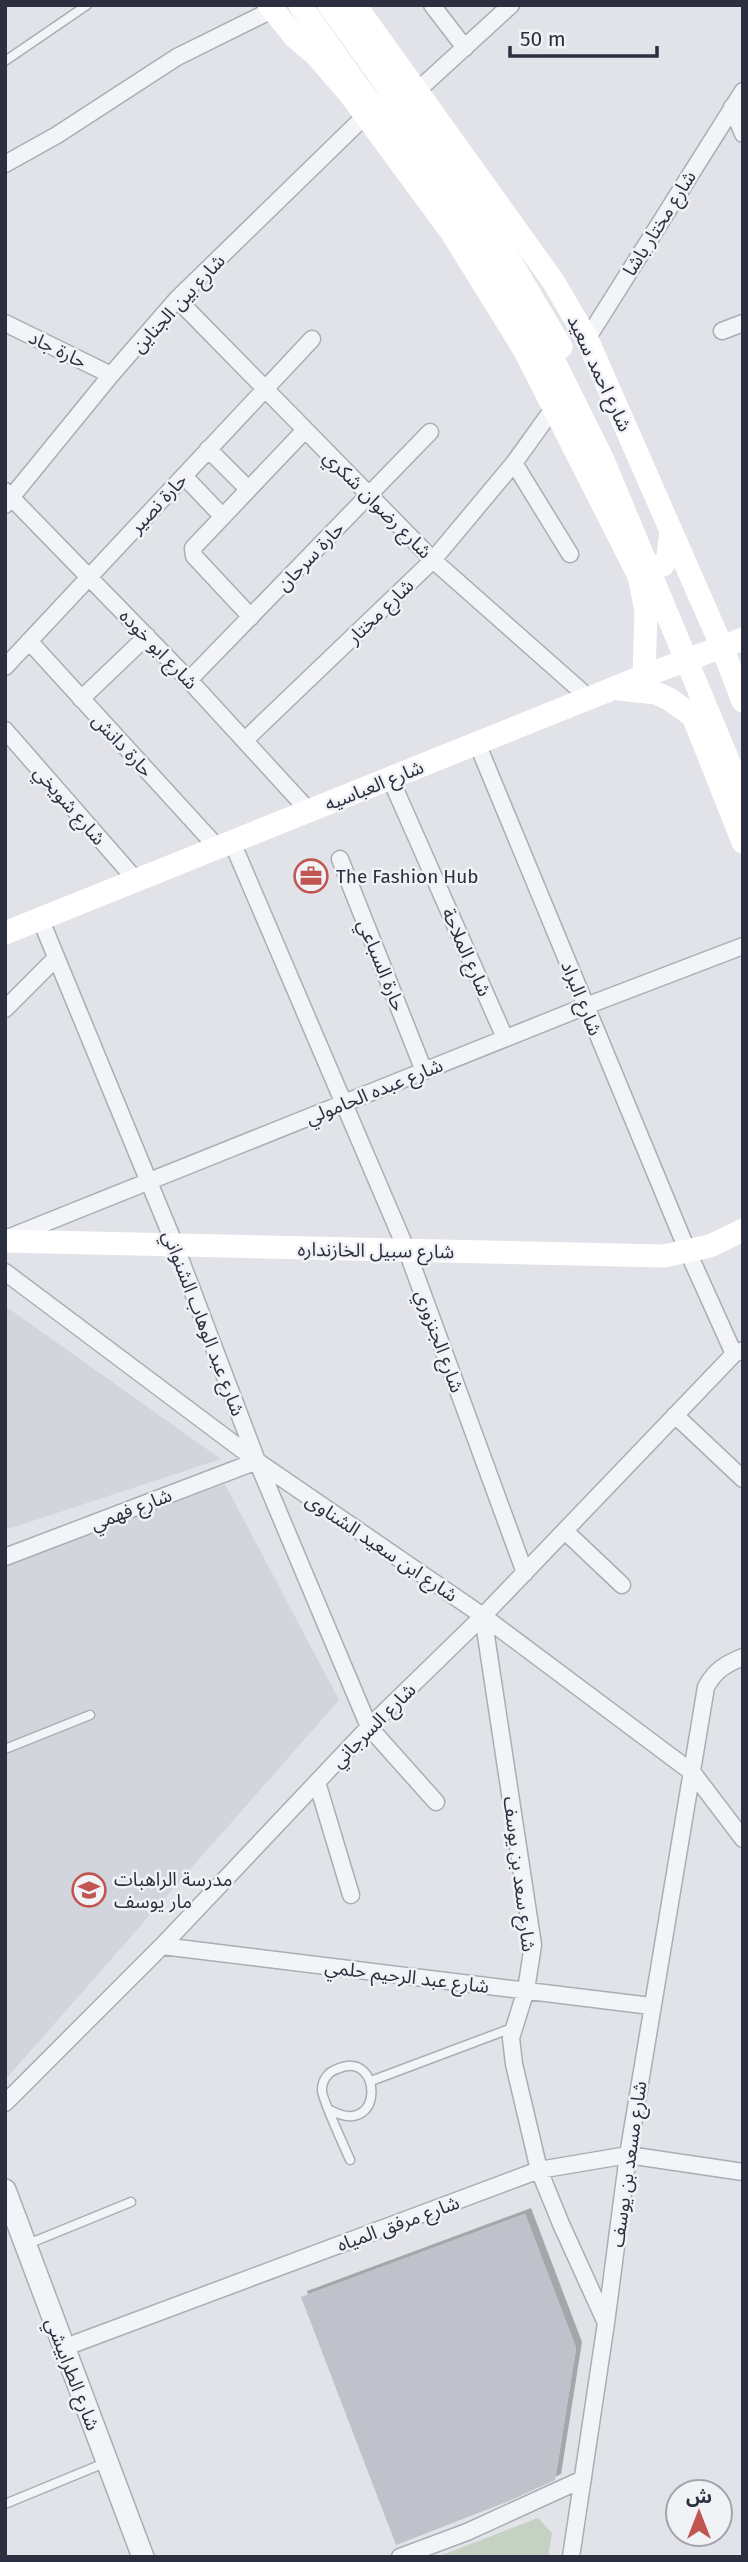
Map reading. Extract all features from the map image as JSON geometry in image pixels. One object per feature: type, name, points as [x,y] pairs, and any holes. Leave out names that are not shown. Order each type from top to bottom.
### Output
[{"type":"main road","points":[[300,5],[357,85],[448,201],[556,365],[603,460],[743,796]]},
{"type":"main road","points":[[329,5],[480,213],[544,315],[615,457],[743,767]]},
{"type":"main road","name":"شارع احمد سعيد","points":[[355,5],[553,281],[587,339],[671,530],[732,643],[743,701]]},
{"type":"main road","points":[[271,7],[295,37],[316,55],[349,93],[407,169],[472,265],[525,351],[639,576],[646,611],[644,676]]},
{"type":"main road","points":[[349,93],[363,94],[375,89],[384,79],[384,46]]},
{"type":"main road","points":[[369,119],[383,94],[398,86],[415,89]]},
{"type":"main road","points":[[631,560],[652,567],[663,565],[668,557],[671,530]]},
{"type":"main road","name":"شارع العباسيه","points":[[5,933],[732,643]]},
{"type":"main road","points":[[612,689],[656,693],[681,706],[693,716],[743,842]]},
{"type":"main road","name":"شارع سبيل الخازنداره","points":[[5,1240],[664,1256],[710,1246],[743,1230]]},
{"type":"street","points":[[432,5],[465,48]]},
{"type":"street","points":[[415,89],[511,5]]},
{"type":"street","points":[[5,164],[57,135],[177,57],[271,7]]},
{"type":"street","name":"شارع مختار باشا","points":[[587,339],[743,91]]},
{"type":"street","points":[[732,107],[743,134]]},
{"type":"street","name":"شارع بين الجناين","points":[[7,498],[177,299],[369,119]]},
{"type":"street","name":"شارع رضوان شكري","points":[[177,299],[433,560],[589,698]]},
{"type":"street","name":"حارة جاد","points":[[5,323],[111,374]]},
{"type":"street","points":[[722,331],[743,323]]},
{"type":"street","name":"حارة نصير","points":[[5,667],[312,339]]},
{"type":"street","name":"شارع مختار","points":[[245,740],[433,560],[514,463],[555,406]]},
{"type":"street","points":[[251,617],[194,556],[193,548],[305,430]]},
{"type":"street","name":"حارة سرحان","points":[[189,680],[430,432]]},
{"type":"street","points":[[208,449],[248,489]]},
{"type":"street","points":[[514,463],[570,554]]},
{"type":"street","points":[[184,476],[222,516]]},
{"type":"street","name":"شارع ابو خوده","points":[[7,498],[147,636],[309,810]]},
{"type":"street","points":[[82,699],[147,636]]},
{"type":"street","name":"حارة دانش","points":[[29,641],[225,845]]},
{"type":"street","name":"شارع شويخي","points":[[5,730],[136,880]]},
{"type":"street","name":"شارع البراد","points":[[477,743],[688,1252],[738,1352]]},
{"type":"street","name":"شارع الملاحة","points":[[395,789],[505,1038]]},
{"type":"street","name":"شارع الجنزوري","points":[[225,845],[344,1103],[408,1251],[525,1573]]},
{"type":"street","name":"حارة السباعي","points":[[340,859],[424,1071]]},
{"type":"street","name":"شارع عبد الوهاب الشنواني","points":[[40,918],[175,1245],[257,1461],[369,1727],[436,1802]]},
{"type":"street","name":"شارع عبده الحامولي","points":[[5,1240],[505,1038],[743,946]]},
{"type":"street","points":[[5,1009],[57,958]]},
{"type":"street","name":"شارع ابن سعيد الشناوى","points":[[5,1272],[257,1461],[484,1616],[693,1773],[743,1839]]},
{"type":"street","name":"شارع السرجاني","points":[[5,2103],[162,1946],[369,1727],[484,1616],[738,1352]]},
{"type":"street","points":[[675,1415],[743,1479]]},
{"type":"street","name":"شارع فهمي","points":[[5,1557],[257,1461]]},
{"type":"street","points":[[565,1531],[622,1585]]},
{"type":"street","name":"شارع سعد بن يوسف","points":[[484,1616],[533,1945],[526,1990],[511,2038],[514,2064],[540,2170],[561,2224],[606,2323]]},
{"type":"street","name":"شارع مسعد بن يوسف","points":[[571,2557],[651,2006],[706,1687],[713,1674],[726,1664],[743,1657]]},
{"type":"street","points":[[317,1782],[351,1895]]},
{"type":"street","name":"شارع عبد الرحيم حلمي","points":[[162,1946],[651,2006]]},
{"type":"street","name":"شارع مرفق المياه","points":[[63,2348],[540,2170],[628,2155],[743,2172]]},
{"type":"street","name":"شارع الطرابيشي","points":[[5,2190],[143,2557]]},
{"type":"street","points":[[400,2557],[467,2532],[583,2479]]},
{"type":"lane","points":[[5,61],[87,5]]},
{"type":"lane","points":[[5,1749],[90,1715]]},
{"type":"lane","points":[[371,2081],[514,2027]]},
{"type":"lane","points":[[330,2110],[340,2116],[352,2116],[362,2112],[370,2103],[373,2092],[371,2081],[364,2072],[354,2066],[343,2066],[324,2079],[322,2090],[324,2101],[350,2160]]},
{"type":"lane","points":[[25,2245],[131,2202]]},
{"type":"lane","points":[[5,2504],[107,2462]]},
{"type":"shaded area","points":[[5,1306],[221,1459],[5,1530]]},
{"type":"shaded area","name":"مدرسة الراهبات مار يوسف","points":[[225,1484],[339,1700],[5,2080],[5,1564]]},
{"type":"green space","points":[[538,2518],[552,2533],[548,2557],[437,2557]]},
{"type":"building","points":[[525,2214],[576,2348],[555,2480],[396,2545],[301,2297]]},
{"type":"place","name":"The Fashion Hub","points":[[311,876]]},
{"type":"place","name":"مدرسة الراهبات مار يوسف","points":[[89,1890]]}]
